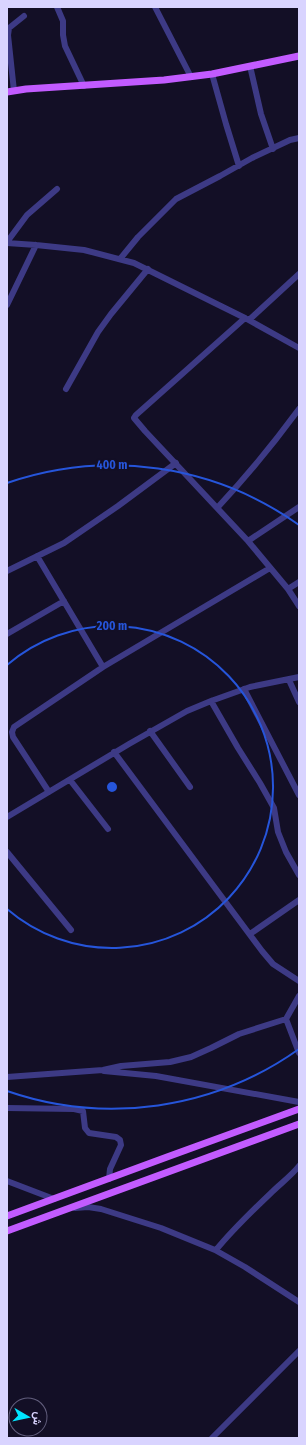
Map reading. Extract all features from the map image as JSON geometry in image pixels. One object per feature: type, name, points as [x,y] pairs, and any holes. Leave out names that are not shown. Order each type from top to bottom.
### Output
[{"type":"main road","points":[[10,91],[191,77],[299,56]]},
{"type":"main road","points":[[7,1216],[299,1109]]},
{"type":"main road","points":[[7,1231],[299,1124]]},
{"type":"street","points":[[57,7],[63,21],[64,46],[84,86]]},
{"type":"street","points":[[154,7],[191,77]]},
{"type":"street","points":[[10,91],[9,28],[24,16]]},
{"type":"street","points":[[250,66],[261,114],[273,149]]},
{"type":"street","points":[[212,74],[223,116],[239,166]]},
{"type":"street","points":[[120,259],[138,237],[176,199],[252,158],[290,140],[299,138]]},
{"type":"street","points":[[7,243],[27,215],[57,189]]},
{"type":"street","points":[[7,243],[84,250],[120,259],[148,269],[247,319],[299,348]]},
{"type":"street","points":[[7,305],[36,245]]},
{"type":"street","points":[[66,389],[98,332],[148,269]]},
{"type":"street","points":[[299,274],[135,416],[135,421],[218,507],[248,541],[288,588],[299,606]]},
{"type":"street","points":[[218,507],[241,482],[299,409]]},
{"type":"street","points":[[7,571],[64,543],[89,527],[176,463]]},
{"type":"street","points":[[248,541],[299,506]]},
{"type":"street","points":[[37,556],[103,667]]},
{"type":"street","points":[[49,792],[13,737],[12,732],[14,727],[103,667],[270,568]]},
{"type":"street","points":[[288,588],[299,582]]},
{"type":"street","points":[[7,634],[64,601]]},
{"type":"street","points":[[7,817],[174,717],[244,689],[299,677]]},
{"type":"street","points":[[289,680],[299,702]]},
{"type":"street","points":[[244,689],[299,795]]},
{"type":"street","points":[[211,701],[274,808],[278,832],[286,852],[299,875]]},
{"type":"street","points":[[150,731],[190,787]]},
{"type":"street","points":[[114,752],[262,951],[273,964],[299,981]]},
{"type":"street","points":[[70,780],[108,829]]},
{"type":"street","points":[[7,852],[71,930]]},
{"type":"street","points":[[250,934],[299,900]]},
{"type":"street","points":[[7,1077],[103,1070],[121,1066],[164,1063],[186,1058],[211,1048],[239,1034],[286,1019],[299,996]]},
{"type":"street","points":[[286,1019],[299,1053]]},
{"type":"street","points":[[103,1070],[156,1076],[299,1102]]},
{"type":"street","points":[[7,1108],[83,1111],[85,1128],[88,1133],[116,1137],[120,1140],[121,1145],[110,1169],[109,1179]]},
{"type":"street","points":[[216,1250],[235,1227],[294,1173],[299,1166]]},
{"type":"street","points":[[7,1181],[54,1199]]},
{"type":"street","points":[[70,1208],[88,1207],[101,1209],[161,1228],[216,1250],[299,1302]]},
{"type":"street","points":[[212,1438],[299,1351]]}]
